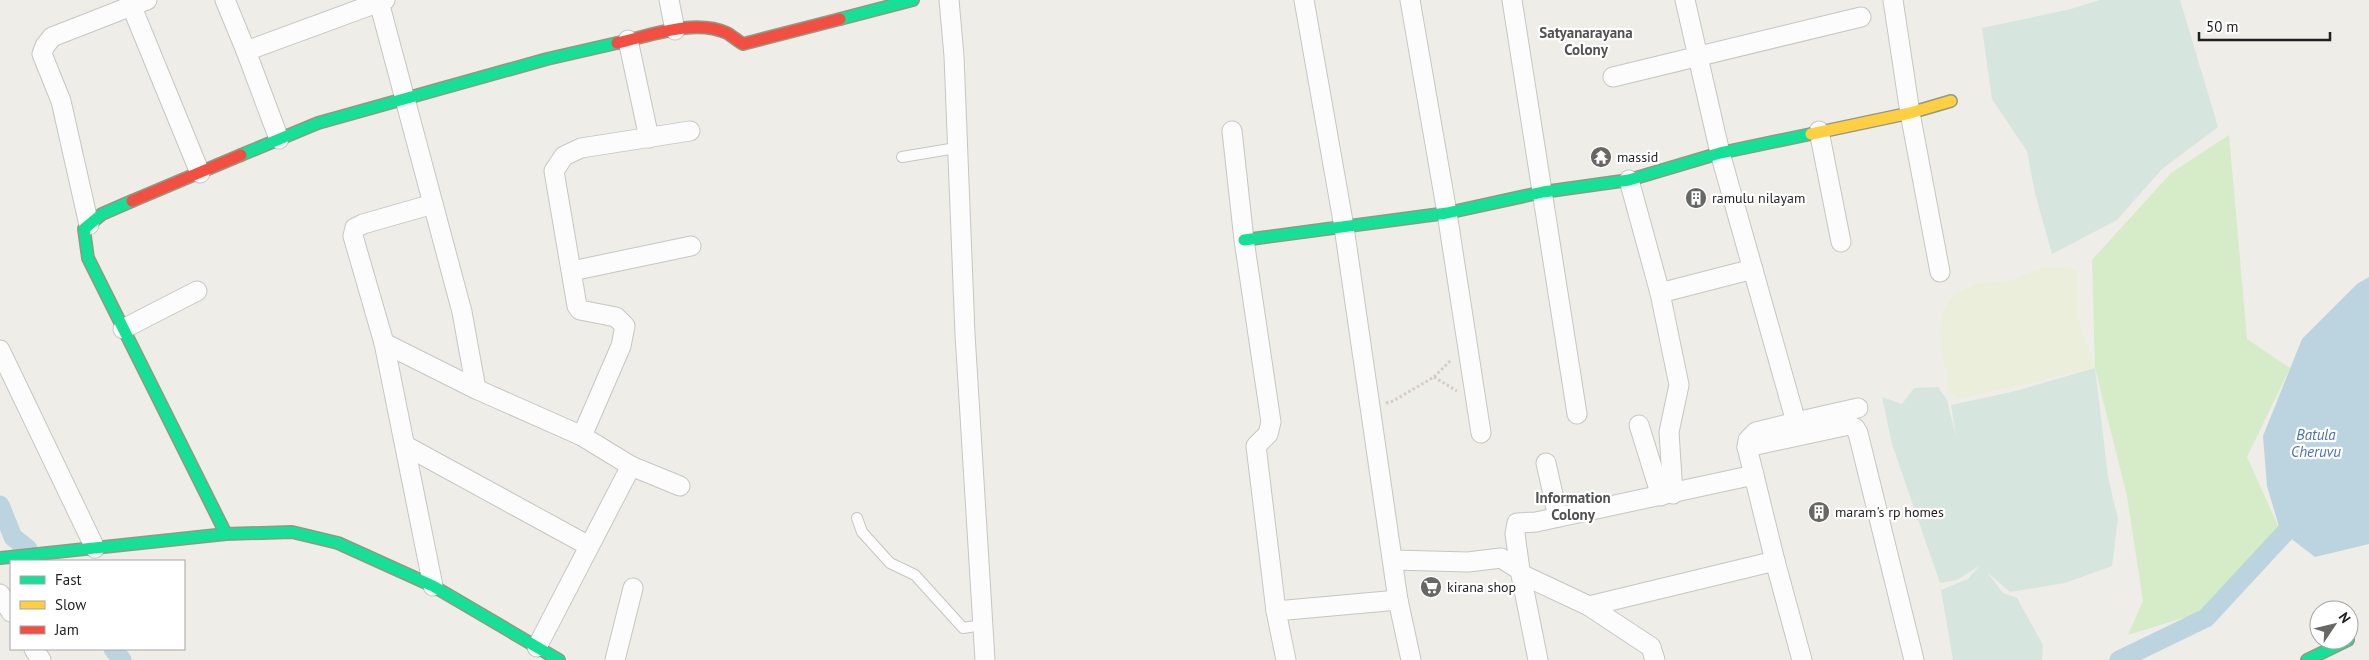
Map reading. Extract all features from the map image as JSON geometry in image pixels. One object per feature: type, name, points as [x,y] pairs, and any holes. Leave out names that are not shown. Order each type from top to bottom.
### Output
[{"type":"street","points":[[225,0],[279,139]]},
{"type":"street","points":[[669,0],[675,30]]},
{"type":"street","points":[[226,534],[88,258],[84,229],[102,214],[318,123],[404,97],[547,59],[675,30],[700,27],[726,32],[743,44],[913,0]]},
{"type":"street","points":[[949,0],[954,56],[956,148],[965,334],[985,660]]},
{"type":"street","points":[[1304,0],[1344,227],[1394,560],[1398,600],[1411,660]]},
{"type":"street","points":[[1410,0],[1447,213],[1481,433]]},
{"type":"street","points":[[1512,0],[1577,414]]},
{"type":"street","points":[[1685,0],[1720,153],[1796,422]]},
{"type":"street","points":[[1893,0],[1910,113],[1940,272]]},
{"type":"street","points":[[246,51],[382,1],[404,97],[462,312],[476,389]]},
{"type":"street","points":[[89,225],[61,101],[42,54],[44,46],[52,37],[136,2],[200,173]]},
{"type":"street","points":[[1614,77],[1861,17]]},
{"type":"street","points":[[628,40],[648,138]]},
{"type":"street","points":[[1244,240],[1447,213],[1543,192],[1629,180],[1720,153],[1910,113],[1951,101]]},
{"type":"street","points":[[1232,130],[1244,240],[1271,422],[1268,434],[1256,446],[1276,611],[1286,660]]},
{"type":"street","points":[[582,436],[621,346],[625,326],[616,317],[580,310],[576,301],[554,171],[564,156],[581,148],[690,131]]},
{"type":"street","points":[[1819,131],[1841,242]]},
{"type":"street","points":[[1629,180],[1660,294],[1679,385],[1669,432],[1667,495]]},
{"type":"street","points":[[433,204],[363,224],[355,228],[352,236],[384,343],[433,586]]},
{"type":"street","points":[[572,271],[691,246]]},
{"type":"street","points":[[1660,294],[1753,269]]},
{"type":"street","points":[[123,329],[197,292]]},
{"type":"street","points":[[384,343],[476,389],[582,436],[631,466],[680,486]]},
{"type":"street","points":[[0,350],[95,548]]},
{"type":"street","points":[[1802,660],[1775,562],[1747,447],[1748,440],[1756,432],[1858,408]]},
{"type":"street","points":[[1639,425],[1667,495]]},
{"type":"street","points":[[1747,447],[1849,425],[1855,428],[1858,433],[1914,660]]},
{"type":"street","points":[[406,446],[589,546]]},
{"type":"street","points":[[1546,464],[1558,517]]},
{"type":"street","points":[[536,647],[631,466]]},
{"type":"street","points":[[1538,660],[1520,572],[1515,534],[1517,523],[1536,522],[1754,475]]},
{"type":"street","points":[[0,558],[226,534],[292,532],[338,543],[433,586],[559,660]]},
{"type":"street","points":[[1394,560],[1468,562],[1501,558],[1520,572],[1589,606],[1651,647],[1655,660]]},
{"type":"street","points":[[1589,606],[1775,562]]},
{"type":"street","points":[[615,660],[633,588]]},
{"type":"street","points":[[0,594],[10,610]]},
{"type":"street","points":[[1276,611],[1398,600]]},
{"type":"street","points":[[2307,660],[2328,650]]},
{"type":"lane","points":[[902,157],[956,148]]},
{"type":"lane","points":[[857,518],[862,532],[890,563],[915,575],[963,628],[982,625]]},
{"type":"path","points":[[1371,406],[1393,401],[1434,377],[1467,346]]},
{"type":"green space","points":[[2229,135],[2247,339],[2290,368],[2247,457],[2280,530],[2215,608],[2128,635],[2143,601],[2127,496],[2095,368],[2092,260],[2171,173]]},
{"type":"green space","points":[[2043,267],[2068,267],[2078,272],[2079,324],[2095,368],[1959,399],[1948,391],[1940,334],[1943,311],[1953,295],[1979,283],[2012,280]]},
{"type":"shaded area","points":[[2100,0],[2180,0],[2218,127],[2162,169],[2117,220],[2052,254],[2035,193],[2027,151],[1992,99],[1982,28],[2071,9]]},
{"type":"shaded area","points":[[2095,368],[2108,477],[2118,519],[2112,566],[2065,583],[2010,592],[1987,572],[2003,593],[2017,598],[2043,645],[2042,660],[1953,660],[1941,590],[1968,579],[1979,566],[1957,580],[1940,583],[1892,444],[1882,397],[1902,404],[1914,388],[1938,387],[1947,400],[1956,437],[1951,405],[2016,391]]},
{"type":"water","name":"Batula Cheruvu","points":[[2369,277],[2369,544],[2315,557],[2280,530],[2267,486],[2263,436],[2302,339],[2357,284]]},
{"type":"waterway","points":[[0,505],[13,537],[28,549]]},
{"type":"waterway","points":[[2119,660],[2206,618],[2295,522]]},
{"type":"waterway","points":[[114,650],[122,660]]},
{"type":"traffic: fast","points":[[840,19],[913,0]]},
{"type":"traffic: fast","points":[[241,155],[318,123],[547,59],[617,43]]},
{"type":"traffic: fast","points":[[1244,240],[1447,213],[1543,192],[1629,180],[1720,153],[1811,134]]},
{"type":"traffic: fast","points":[[132,201],[102,214],[84,229],[88,258],[226,534]]},
{"type":"traffic: fast","points":[[0,558],[226,534],[292,532],[338,543],[433,586],[559,660]]},
{"type":"traffic: fast","points":[[2307,660],[2328,650]]},
{"type":"traffic: slow","points":[[1811,134],[1910,113],[1951,101]]},
{"type":"traffic: jam","points":[[617,43],[672,30],[701,27],[727,33],[743,44],[840,19]]},
{"type":"traffic: jam","points":[[132,201],[241,155]]},
{"type":"place","name":"massid","points":[[1601,157]]},
{"type":"place","name":"ramulu nilayam","points":[[1696,198]]},
{"type":"place","name":"maram's rp homes","points":[[1819,512]]},
{"type":"place","name":"kirana shop","points":[[1431,587]]},
{"type":"district","name":"Satyanarayana Colony","points":[[1586,42]]},
{"type":"district","name":"Information Colony","points":[[1573,506]]}]
